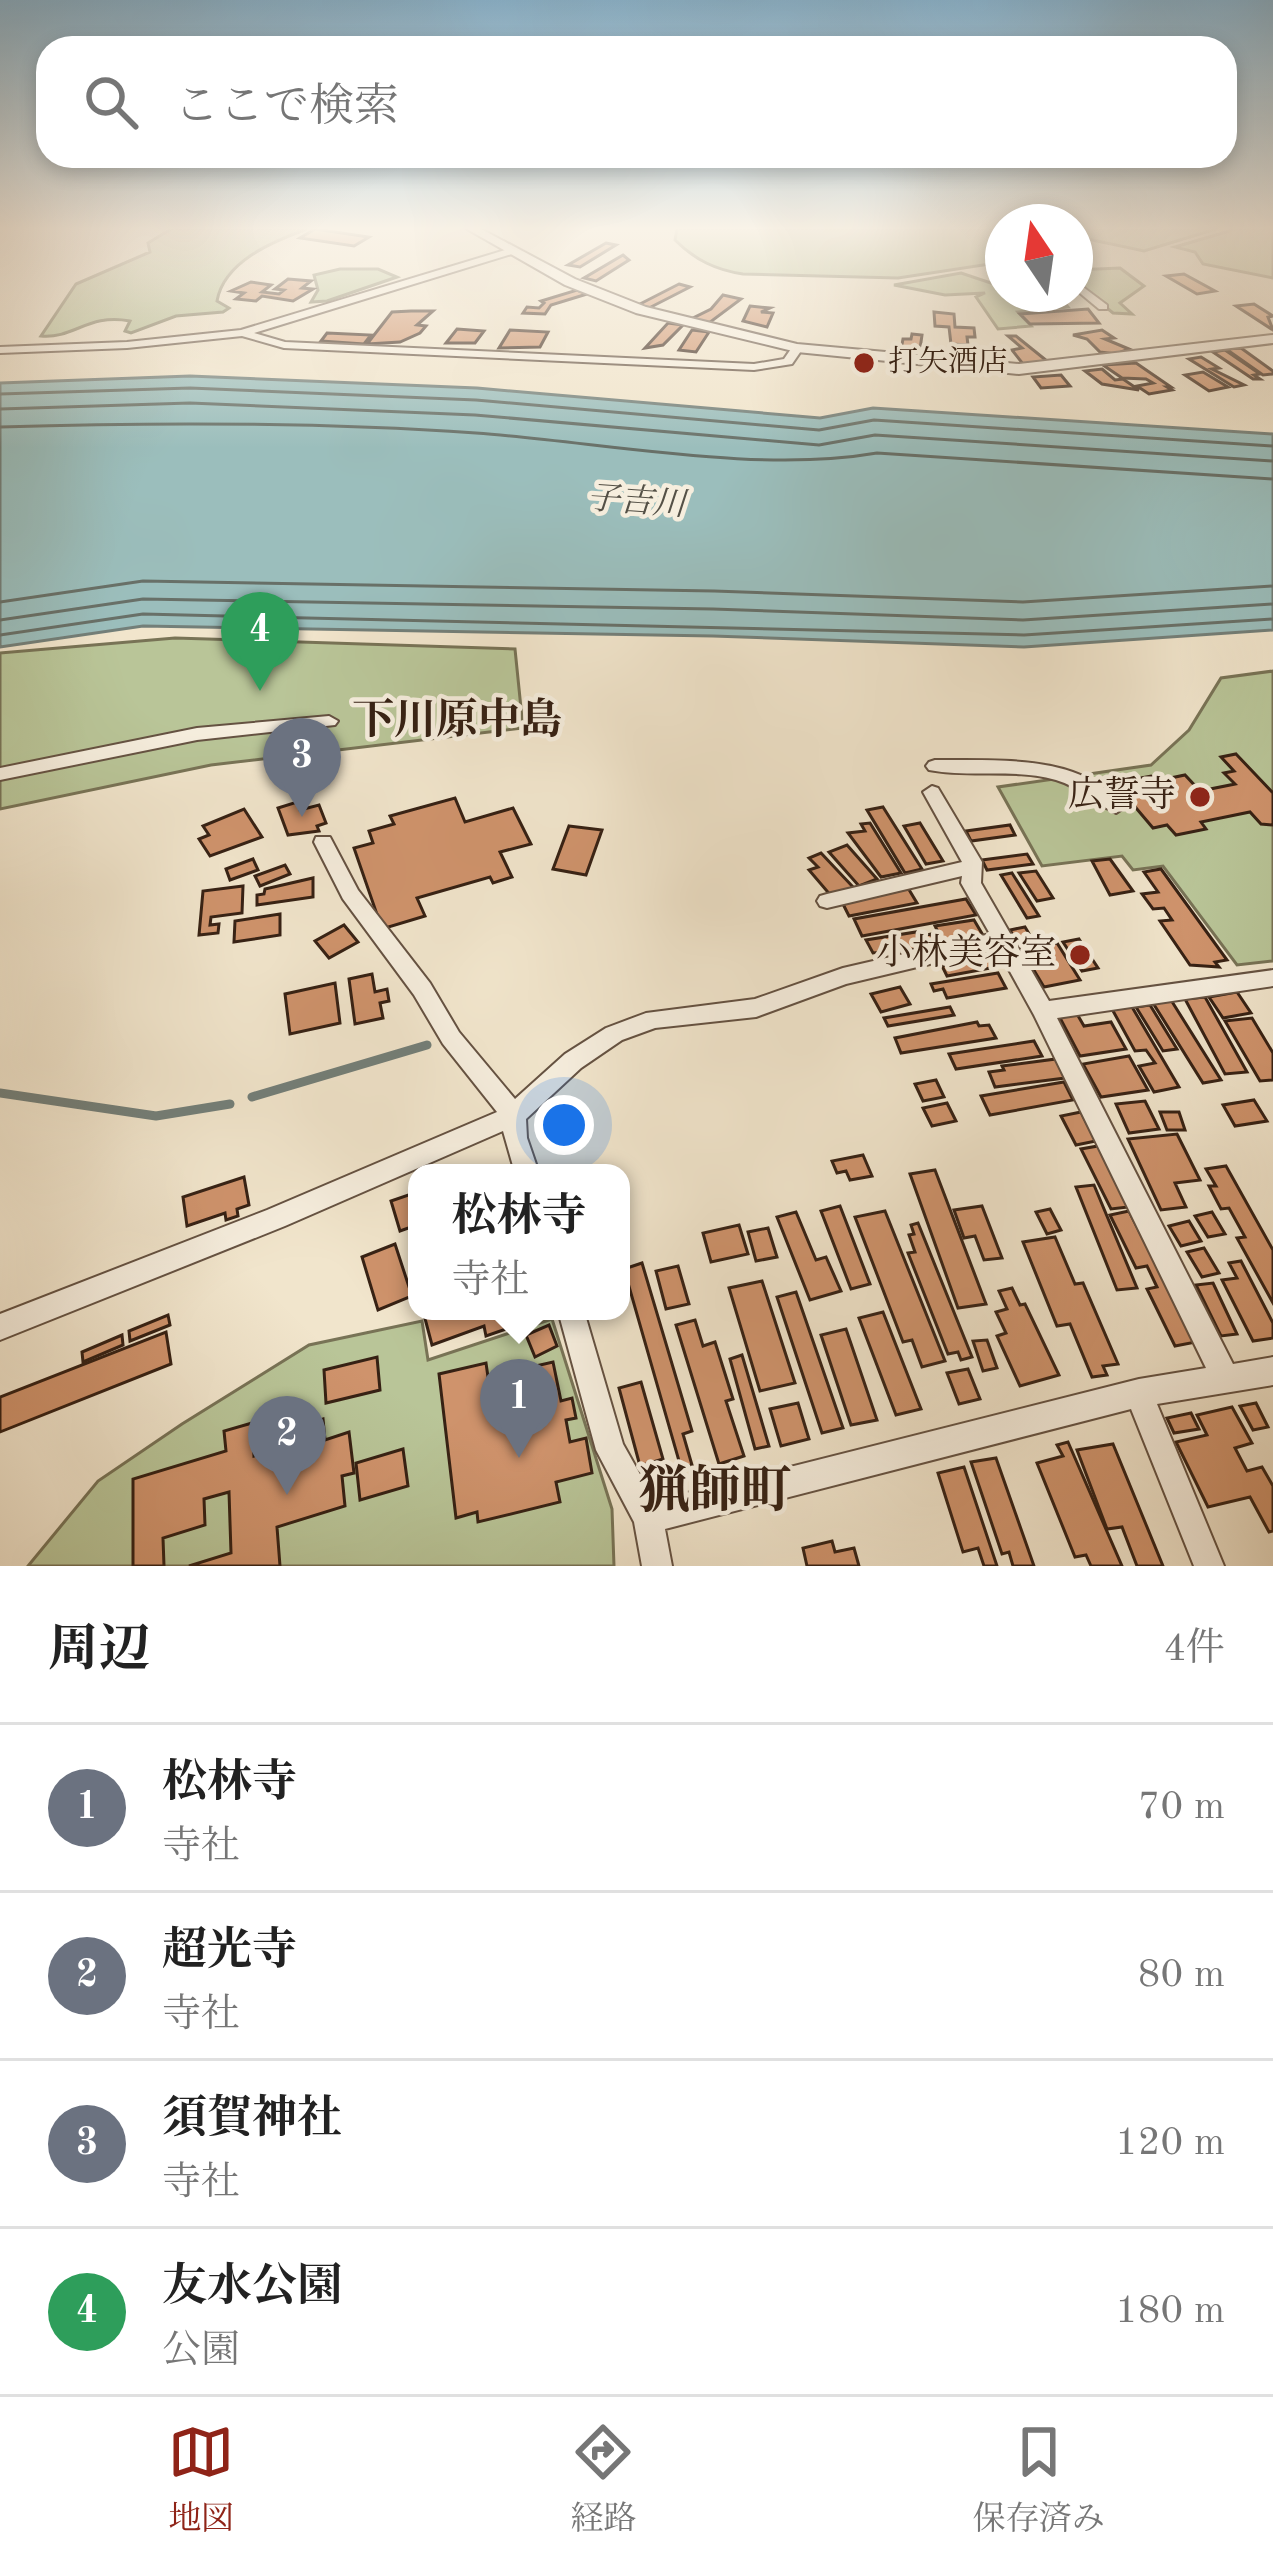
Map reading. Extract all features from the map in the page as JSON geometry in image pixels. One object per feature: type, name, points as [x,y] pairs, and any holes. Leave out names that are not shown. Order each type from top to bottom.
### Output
[{"type":"street","points":[[0,350],[127,345],[242,333],[343,302]]},
{"type":"street","points":[[622,302],[797,348],[1019,370],[1273,339]]},
{"type":"street","points":[[1097,302],[1103,307]]},
{"type":"street","points":[[242,333],[284,345],[536,353],[754,367],[788,362],[797,348]]},
{"type":"street","points":[[0,774],[54,759],[197,734],[329,721]]},
{"type":"street","points":[[935,766],[1063,771],[1096,787],[1116,807]]},
{"type":"street","points":[[932,792],[971,866],[970,883],[1043,1011],[1225,1377]]},
{"type":"street","points":[[323,842],[350,894],[422,989],[452,1038],[514,1115],[524,1164]]},
{"type":"street","points":[[827,901],[971,866]]},
{"type":"street","points":[[0,1327],[276,1218],[514,1115],[573,1061],[614,1034],[654,1019],[756,1008],[843,976],[1003,940]]},
{"type":"street","points":[[1043,1011],[1273,978]]},
{"type":"street","points":[[574,1320],[610,1450],[648,1518],[657,1566]]},
{"type":"street","points":[[648,1518],[1139,1393],[1273,1371]]},
{"type":"street","points":[[1139,1393],[1209,1566]]},
{"type":"green space","points":[[64,302],[219,302],[229,308],[176,316],[131,333],[125,331],[130,321],[115,319],[41,336]]},
{"type":"green space","points":[[1100,302],[1121,302],[1132,314],[1113,313]]},
{"type":"green space","points":[[986,312],[1018,312],[1031,326],[998,329]]},
{"type":"green space","points":[[175,638],[515,649],[523,728],[211,765],[0,809],[0,653]]},
{"type":"green space","points":[[1273,671],[1273,961],[1237,965],[1163,866],[1133,870],[1122,856],[1042,866],[998,787],[1151,765],[1189,730],[1221,678]]},
{"type":"green space","points":[[552,1320],[612,1509],[614,1566],[28,1566],[98,1481],[309,1345],[422,1321],[428,1360]]},
{"type":"water","name":"子吉川","points":[[190,376],[477,388],[820,418],[873,408],[1273,434],[1273,630],[1024,647],[143,626],[0,647],[0,383]]},
{"type":"building","points":[[561,302],[545,314],[523,313],[527,307],[539,308]]},
{"type":"building","points":[[717,302],[737,302],[709,323],[691,319]]},
{"type":"building","points":[[1254,304],[1273,316],[1268,317],[1273,330],[1236,306]]},
{"type":"building","points":[[750,306],[770,308],[761,312],[773,313],[767,327],[743,321]]},
{"type":"building","points":[[433,311],[417,325],[426,326],[420,333],[400,342],[367,344],[392,312]]},
{"type":"building","points":[[934,312],[954,314],[955,327],[974,328],[975,337],[967,337],[968,345],[951,344],[949,327],[935,326]]},
{"type":"building","points":[[1090,312],[1099,323],[1030,324],[1020,314]]},
{"type":"building","points":[[668,323],[683,325],[663,345],[645,348]]},
{"type":"building","points":[[457,329],[484,331],[475,343],[446,343]]},
{"type":"building","points":[[510,330],[548,332],[540,347],[499,348]]},
{"type":"building","points":[[692,330],[709,332],[696,352],[679,350]]},
{"type":"building","points":[[1102,330],[1114,338],[1105,339],[1129,349],[1116,354],[1100,352],[1087,339],[1073,335]]},
{"type":"building","points":[[327,333],[371,335],[364,344],[321,341]]},
{"type":"building","points":[[912,334],[922,335],[919,356],[900,355],[903,339],[911,339]]},
{"type":"building","points":[[1008,336],[1016,336],[1047,361],[1023,364],[1012,350],[1022,348]]},
{"type":"building","points":[[1241,348],[1273,374],[1263,375],[1226,349]]},
{"type":"building","points":[[1225,350],[1260,374],[1254,375],[1260,379],[1213,352]]},
{"type":"building","points":[[1201,357],[1219,368],[1212,369],[1244,385],[1234,387],[1189,359]]},
{"type":"building","points":[[1136,363],[1172,390],[1149,394],[1137,386],[1153,383],[1122,378],[1103,365]]},
{"type":"building","points":[[1102,369],[1139,390],[1102,384],[1085,371]]},
{"type":"building","points":[[1203,372],[1228,387],[1209,391],[1185,375]]},
{"type":"building","points":[[1061,375],[1070,386],[1041,388],[1033,377]]},
{"type":"building","name":"広誓寺","points":[[1236,754],[1273,793],[1273,825],[1261,824],[1250,812],[1201,822],[1206,829],[1176,835],[1167,825],[1153,828],[1120,789],[1129,787],[1124,781],[1151,776],[1156,781],[1185,775],[1200,791],[1235,784],[1224,773],[1234,771],[1221,757]]},
{"type":"building","points":[[455,798],[465,822],[513,808],[531,844],[500,852],[512,877],[493,883],[490,877],[417,898],[425,916],[382,929],[354,848],[373,843],[369,831],[394,824],[390,816]]},
{"type":"building","points":[[297,802],[300,810],[319,805],[326,823],[317,826],[319,831],[288,835],[278,808]]},
{"type":"building","points":[[883,807],[922,869],[905,873],[867,810]]},
{"type":"building","points":[[244,809],[262,837],[210,856],[199,839],[209,835],[203,826]]},
{"type":"building","points":[[870,823],[901,873],[881,877],[848,833],[865,831],[861,824]]},
{"type":"building","points":[[920,823],[943,861],[926,864],[904,826]]},
{"type":"building","points":[[1010,825],[1015,835],[971,841],[966,831]]},
{"type":"building","points":[[569,826],[602,830],[586,875],[553,869]]},
{"type":"building","points":[[847,845],[877,879],[859,886],[829,852]]},
{"type":"building","points":[[821,853],[853,887],[832,897],[809,870],[818,867],[809,858]]},
{"type":"building","points":[[1027,854],[1033,864],[987,870],[982,860]]},
{"type":"building","points":[[253,859],[258,870],[230,880],[226,869]]},
{"type":"building","points":[[1110,859],[1133,891],[1110,895],[1092,861]]},
{"type":"building","points":[[285,865],[290,874],[260,886],[255,876]]},
{"type":"building","points":[[1161,869],[1227,960],[1215,962],[1219,967],[1190,965],[1160,921],[1172,920],[1164,908],[1153,909],[1142,894],[1158,892],[1144,872]]},
{"type":"building","points":[[1036,871],[1053,898],[1037,901],[1019,873]]},
{"type":"building","points":[[1012,873],[1039,916],[1027,918],[1001,875]]},
{"type":"building","points":[[313,878],[313,897],[257,905],[257,895],[265,889]]},
{"type":"building","points":[[243,886],[242,913],[211,917],[210,925],[219,924],[218,933],[199,935],[203,891]]},
{"type":"building","points":[[908,888],[917,903],[849,916],[841,900]]},
{"type":"building","points":[[966,899],[976,915],[862,936],[854,919]]},
{"type":"building","points":[[280,914],[280,935],[234,942],[235,921]]},
{"type":"building","points":[[974,920],[984,937],[944,944],[935,926]]},
{"type":"building","points":[[344,925],[358,942],[329,958],[315,941]]},
{"type":"building","points":[[1025,927],[1037,947],[1057,943],[1080,980],[1044,987],[1010,930]]},
{"type":"building","points":[[916,932],[919,937],[931,934],[937,947],[873,953],[866,940]]},
{"type":"building","name":"小林美容室","points":[[1079,939],[1098,968],[1082,971],[1063,942]]},
{"type":"building","points":[[997,948],[1007,965],[947,976],[942,966],[966,962],[962,955]]},
{"type":"building","points":[[998,973],[1006,988],[947,998],[943,989],[934,991],[931,984]]},
{"type":"building","points":[[372,974],[375,992],[387,989],[389,1001],[380,1003],[383,1018],[355,1024],[349,979]]},
{"type":"building","points":[[335,983],[340,1023],[290,1034],[285,994]]},
{"type":"building","points":[[900,987],[910,1004],[881,1012],[871,994]]},
{"type":"building","points":[[1237,992],[1251,1013],[1223,1018],[1209,997]]},
{"type":"building","points":[[1205,997],[1247,1072],[1225,1074],[1185,999]]},
{"type":"building","points":[[1171,1000],[1221,1080],[1203,1083],[1153,1003]]},
{"type":"building","points":[[1150,1005],[1177,1049],[1163,1051],[1136,1007]]},
{"type":"building","points":[[950,1007],[954,1015],[888,1026],[884,1018]]},
{"type":"building","points":[[1132,1007],[1179,1087],[1154,1092],[1139,1066],[1155,1063],[1146,1050],[1135,1051],[1112,1009]]},
{"type":"building","points":[[1077,1014],[1084,1026],[1111,1022],[1126,1049],[1080,1056],[1059,1016]]},
{"type":"building","points":[[1252,1018],[1273,1053],[1273,1080],[1260,1081],[1225,1021]]},
{"type":"building","points":[[977,1022],[989,1025],[996,1038],[901,1053],[895,1038]]},
{"type":"building","points":[[1034,1041],[1042,1056],[956,1069],[949,1054]]},
{"type":"building","points":[[1129,1056],[1148,1090],[1101,1097],[1083,1064]]},
{"type":"building","points":[[1056,1059],[1065,1078],[995,1087],[989,1072],[1004,1070],[1002,1066]]},
{"type":"building","points":[[936,1080],[944,1097],[923,1101],[915,1084]]},
{"type":"building","points":[[1064,1082],[1073,1100],[990,1115],[981,1096]]},
{"type":"building","points":[[1254,1100],[1267,1121],[1235,1126],[1223,1105]]},
{"type":"building","points":[[1145,1101],[1159,1129],[1129,1133],[1116,1104]]},
{"type":"building","points":[[947,1103],[956,1121],[932,1126],[923,1108]]},
{"type":"building","points":[[1081,1112],[1096,1141],[1076,1145],[1061,1116]]},
{"type":"building","points":[[1160,1112],[1179,1112],[1185,1130],[1167,1130]]},
{"type":"building","points":[[1177,1134],[1200,1180],[1175,1183],[1186,1207],[1161,1210],[1128,1139]]},
{"type":"building","points":[[1098,1146],[1128,1207],[1111,1209],[1081,1149]]},
{"type":"building","points":[[863,1155],[872,1176],[850,1180],[846,1171],[837,1173],[832,1161]]},
{"type":"building","points":[[1226,1166],[1273,1250],[1273,1303],[1237,1238],[1245,1237],[1229,1208],[1221,1209],[1209,1186],[1216,1186],[1206,1169]]},
{"type":"building","points":[[935,1170],[986,1304],[958,1308],[910,1174]]},
{"type":"building","points":[[244,1177],[249,1205],[237,1209],[238,1216],[226,1220],[225,1213],[187,1226],[183,1197]]},
{"type":"building","points":[[1094,1185],[1137,1288],[1117,1290],[1076,1187]]},
{"type":"building","points":[[408,1195],[408,1228],[400,1231],[391,1201]]},
{"type":"building","points":[[840,1206],[870,1284],[851,1289],[821,1211]]},
{"type":"building","points":[[982,1206],[1002,1258],[984,1260],[975,1236],[964,1238],[954,1210]]},
{"type":"building","points":[[1050,1209],[1061,1230],[1047,1234],[1036,1212]]},
{"type":"building","points":[[885,1211],[945,1361],[922,1367],[912,1340],[903,1342],[855,1217]]},
{"type":"building","points":[[1129,1211],[1196,1342],[1175,1346],[1147,1289],[1157,1287],[1147,1266],[1136,1268],[1110,1215]]},
{"type":"building","points":[[796,1212],[816,1260],[826,1257],[841,1291],[810,1300],[777,1217]]},
{"type":"building","points":[[1212,1212],[1225,1234],[1208,1237],[1195,1216]]},
{"type":"building","points":[[1189,1221],[1201,1241],[1181,1246],[1169,1226]]},
{"type":"building","points":[[918,1223],[972,1357],[961,1360],[958,1352],[948,1354],[908,1253],[915,1252],[909,1235],[914,1234],[911,1225]]},
{"type":"building","points":[[739,1225],[748,1254],[711,1262],[703,1233]]},
{"type":"building","points":[[768,1228],[777,1257],[756,1261],[748,1232]]},
{"type":"building","points":[[1055,1237],[1075,1284],[1083,1283],[1118,1364],[1103,1366],[1107,1375],[1092,1377],[1070,1324],[1057,1326],[1023,1242]]},
{"type":"building","points":[[395,1244],[408,1298],[378,1310],[362,1257]]},
{"type":"building","points":[[1204,1248],[1219,1273],[1202,1277],[1187,1252]]},
{"type":"building","points":[[1241,1261],[1273,1323],[1273,1338],[1253,1341],[1222,1280],[1237,1278],[1229,1263]]},
{"type":"building","points":[[642,1263],[692,1431],[683,1434],[692,1465],[681,1468],[630,1290],[630,1267]]},
{"type":"building","points":[[678,1266],[689,1304],[666,1309],[656,1271]]},
{"type":"building","points":[[762,1281],[795,1383],[760,1391],[729,1288]]},
{"type":"building","points":[[1213,1283],[1237,1334],[1221,1336],[1196,1285]]},
{"type":"building","points":[[1012,1288],[1020,1305],[1025,1304],[1059,1375],[1020,1386],[997,1336],[1006,1333],[996,1312],[1007,1309],[999,1291]]},
{"type":"building","points":[[796,1292],[843,1428],[822,1433],[777,1297]]},
{"type":"building","points":[[883,1312],[921,1409],[896,1415],[859,1318]]},
{"type":"building","points":[[168,1315],[170,1325],[130,1341],[129,1331]]},
{"type":"building","points":[[425,1320],[532,1320],[486,1336],[484,1326],[432,1345]]},
{"type":"building","points":[[695,1320],[703,1346],[715,1342],[733,1399],[726,1401],[744,1456],[719,1464],[676,1325]]},
{"type":"building","points":[[549,1325],[557,1346],[535,1357],[526,1335]]},
{"type":"building","points":[[846,1329],[877,1420],[851,1425],[821,1335]]},
{"type":"building","points":[[166,1332],[171,1364],[0,1432],[0,1397]]},
{"type":"building","points":[[122,1335],[123,1345],[83,1362],[82,1352]]},
{"type":"building","points":[[987,1340],[997,1368],[983,1371],[973,1341]]},
{"type":"building","points":[[742,1355],[769,1446],[755,1449],[730,1359]]},
{"type":"building","points":[[377,1357],[380,1390],[326,1403],[324,1370]]},
{"type":"building","points":[[553,1362],[561,1401],[572,1398],[576,1418],[566,1420],[570,1442],[586,1438],[592,1473],[556,1482],[560,1502],[478,1522],[477,1512],[456,1518],[439,1374],[486,1363],[488,1377]]},
{"type":"building","points":[[968,1369],[980,1399],[959,1404],[947,1373]]},
{"type":"building","points":[[641,1382],[663,1459],[640,1466],[619,1388]]},
{"type":"building","points":[[798,1403],[809,1439],[781,1446],[770,1409]]},
{"type":"building","points":[[1256,1403],[1268,1427],[1253,1430],[1240,1406]]},
{"type":"building","points":[[1232,1407],[1252,1443],[1235,1448],[1247,1471],[1262,1467],[1273,1486],[1273,1531],[1269,1532],[1250,1497],[1208,1507],[1176,1442],[1207,1435],[1197,1415]]},
{"type":"building","points":[[1191,1413],[1199,1429],[1174,1433],[1167,1418]]},
{"type":"building","points":[[323,1419],[325,1440],[349,1432],[354,1473],[342,1476],[345,1506],[277,1527],[280,1566],[189,1566],[231,1553],[229,1492],[204,1499],[205,1525],[163,1538],[164,1566],[133,1566],[133,1479],[226,1451],[224,1431],[252,1423],[254,1456],[280,1448],[279,1433]]},
{"type":"building","points":[[1068,1442],[1122,1566],[1091,1566],[1086,1555],[1075,1557],[1037,1463],[1063,1456],[1057,1445]]},
{"type":"building","points":[[1113,1444],[1163,1566],[1137,1566],[1122,1527],[1107,1529],[1077,1450]]},
{"type":"building","points":[[403,1449],[408,1486],[360,1500],[356,1463]]},
{"type":"building","points":[[996,1458],[1034,1566],[1013,1566],[1009,1552],[1002,1554],[971,1462]]},
{"type":"building","points":[[964,1467],[997,1566],[984,1566],[978,1548],[963,1552],[938,1473]]},
{"type":"building","points":[[832,1541],[835,1552],[854,1548],[859,1566],[807,1566],[803,1548]]},
{"type":"waterway","points":[[252,1097],[427,1045]]},
{"type":"waterway","points":[[0,1093],[156,1116],[230,1104]]},
{"type":"place","name":"打矢酒店","points":[[864,363]]},
{"type":"place","name":"友水公園","points":[[260,691]]},
{"type":"place","name":"広誓寺","points":[[1200,797]]},
{"type":"place","name":"須賀神社","points":[[302,817]]},
{"type":"place","name":"小林美容室","points":[[1080,955]]},
{"type":"place","name":"松林寺","points":[[519,1458]]},
{"type":"place","name":"超光寺","points":[[287,1495]]},
{"type":"district","name":"下川原中島","points":[[457,722]]},
{"type":"district","name":"猟師町","points":[[715,1493]]}]
